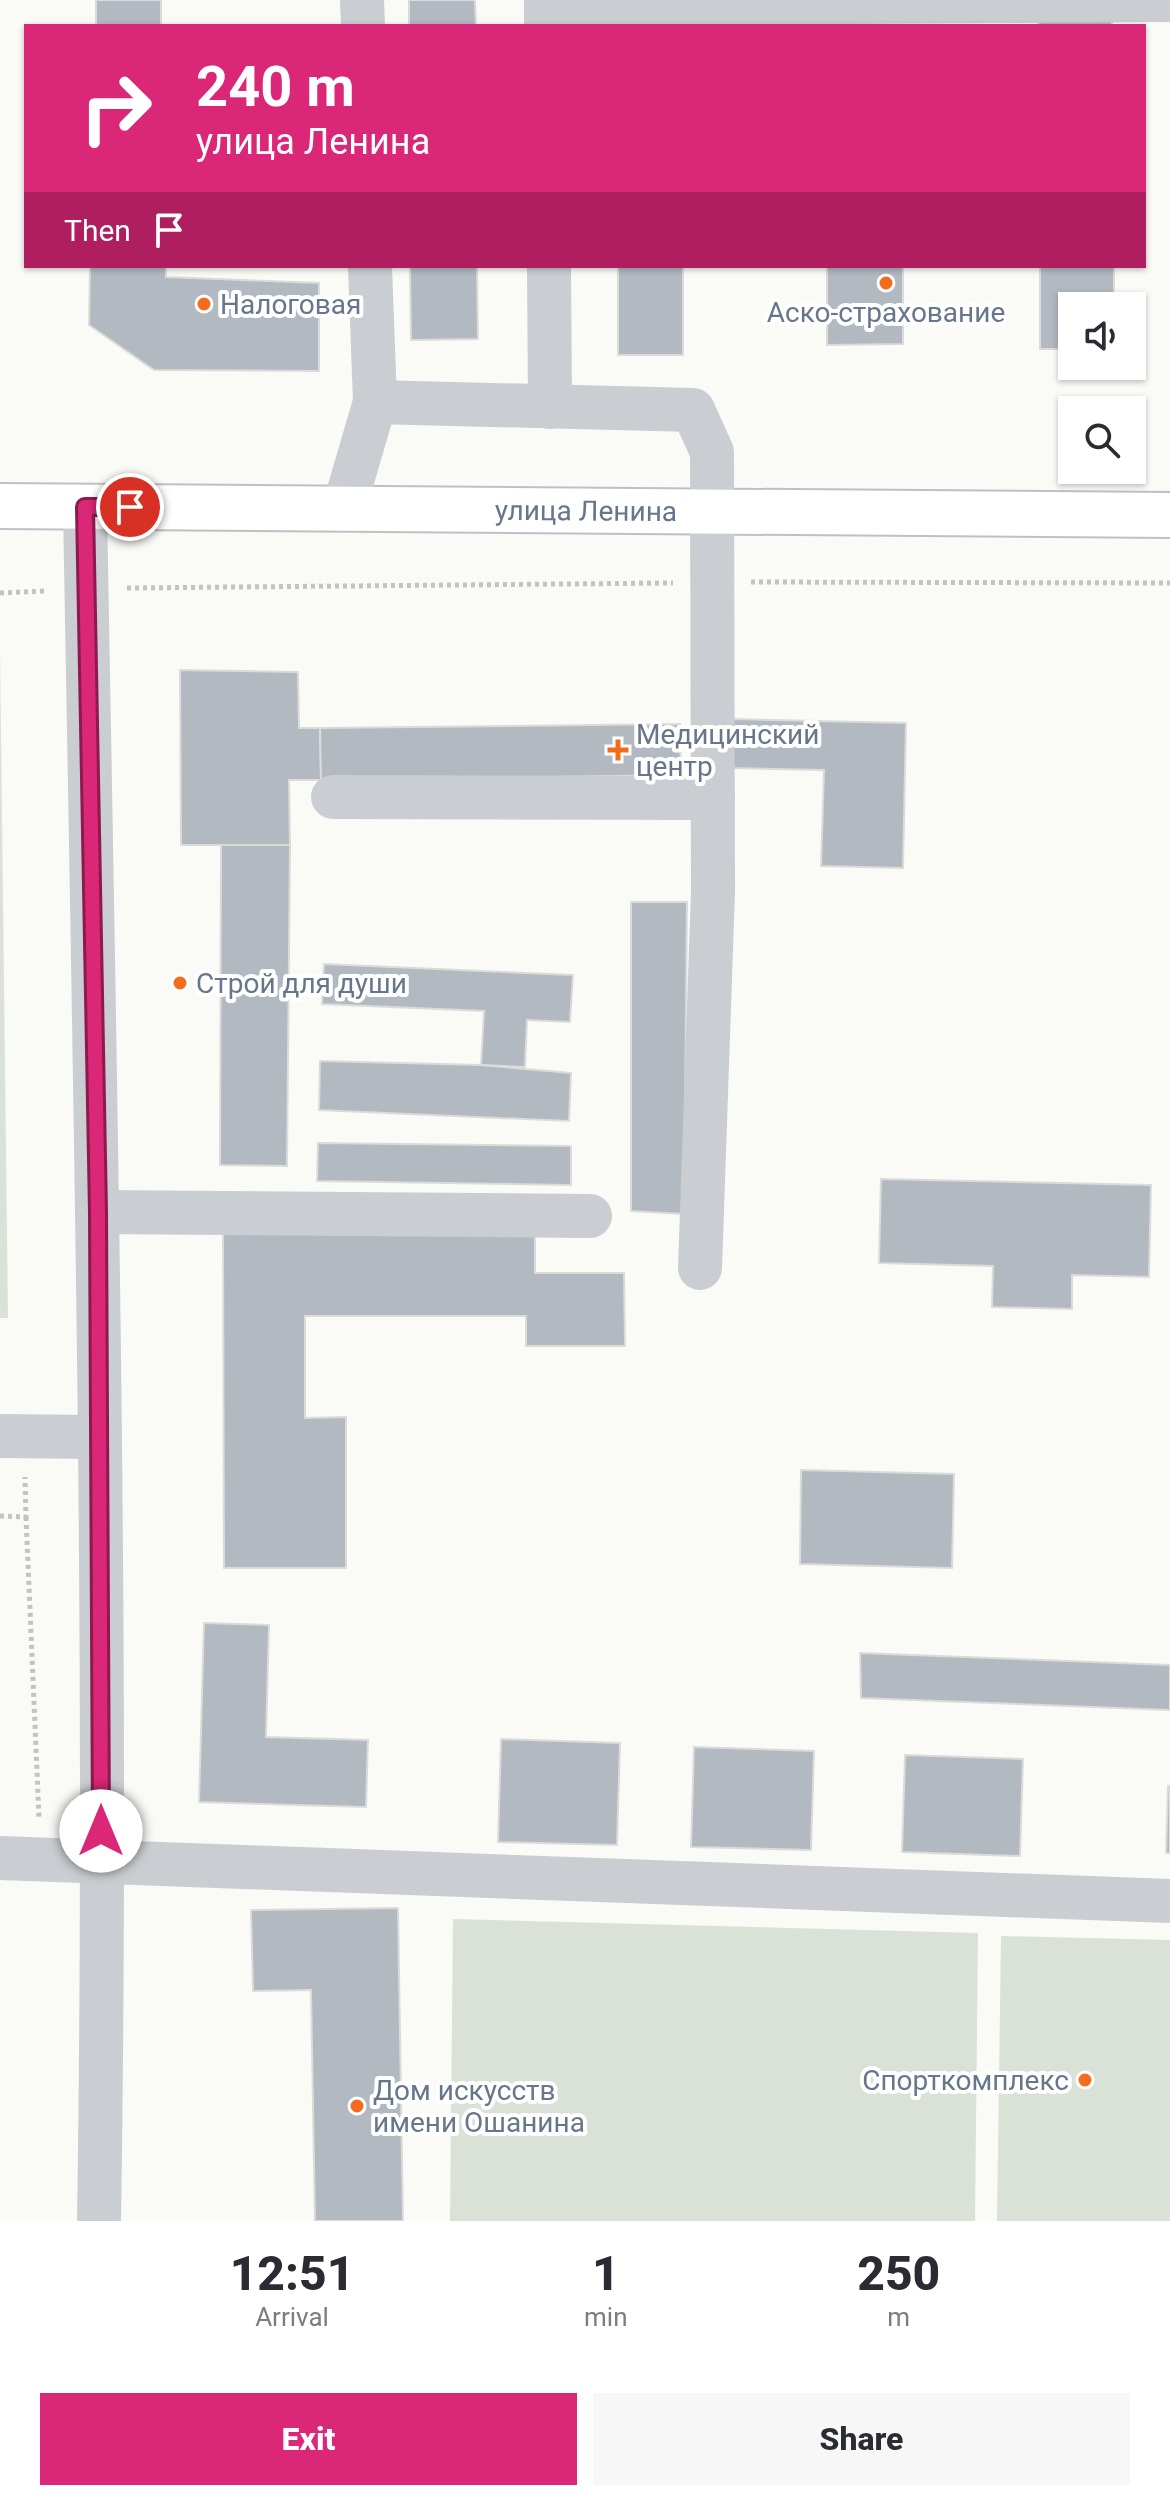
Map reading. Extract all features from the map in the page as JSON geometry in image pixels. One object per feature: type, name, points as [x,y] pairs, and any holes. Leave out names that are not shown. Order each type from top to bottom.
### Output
[{"type":"main road","name":"улица Ленина","points":[[0,506],[1170,515]]},
{"type":"street","points":[[362,0],[363,24]]},
{"type":"street","points":[[545,10],[1170,0]]},
{"type":"street","points":[[344,508],[375,402],[370,268]]},
{"type":"street","points":[[549,268],[550,407]]},
{"type":"street","points":[[375,402],[693,410],[712,452],[712,907],[700,1268]]},
{"type":"street","points":[[85,507],[98,1212],[103,1942],[99,2221]]},
{"type":"street","points":[[333,797],[713,798]]},
{"type":"street","points":[[98,1212],[590,1216]]},
{"type":"street","points":[[12,1436],[98,1437]]},
{"type":"street","points":[[20,1858],[1170,1901]]},
{"type":"path","points":[[0,593],[86,589],[712,582],[1170,583]]},
{"type":"path","points":[[12,1436],[26,1517],[20,1858]]},
{"type":"path","points":[[0,1516],[26,1517]]},
{"type":"shaded area","points":[[0,649],[8,1318],[0,1318]]},
{"type":"shaded area","points":[[453,1919],[978,1933],[975,2221],[450,2221]]},
{"type":"shaded area","name":"Спорткомплекс","points":[[1001,1936],[1170,1940],[1170,2221],[997,2221]]},
{"type":"building","points":[[96,0],[161,0],[161,24],[96,24]]},
{"type":"building","points":[[409,0],[475,0],[476,24],[409,24]]},
{"type":"building","points":[[1038,20],[1112,20],[1112,24],[1038,24]]},
{"type":"building","name":"Налоговая","points":[[90,268],[166,268],[166,277],[319,283],[319,371],[154,370],[89,325]]},
{"type":"building","points":[[410,268],[477,268],[478,339],[411,340]]},
{"type":"building","points":[[618,268],[683,268],[683,355],[618,355]]},
{"type":"building","points":[[827,268],[903,268],[903,344],[827,345]]},
{"type":"building","points":[[1040,268],[1114,268],[1114,292],[1058,292],[1058,349],[1040,349]]},
{"type":"building","points":[[180,670],[298,672],[299,728],[320,728],[321,780],[289,780],[290,845],[181,845]]},
{"type":"building","points":[[731,719],[906,723],[903,868],[821,866],[824,770],[730,768]]},
{"type":"building","points":[[680,724],[681,775],[321,780],[320,728]]},
{"type":"building","points":[[221,845],[290,845],[287,1166],[220,1165]]},
{"type":"building","points":[[631,902],[687,902],[684,1214],[631,1211]]},
{"type":"building","points":[[324,964],[573,975],[570,1022],[527,1020],[525,1067],[481,1065],[484,1011],[322,1004]]},
{"type":"building","points":[[320,1061],[481,1065],[571,1073],[569,1121],[319,1110]]},
{"type":"building","points":[[318,1143],[571,1146],[571,1185],[317,1181]]},
{"type":"building","points":[[881,1179],[1151,1185],[1149,1277],[1072,1275],[1072,1309],[992,1307],[993,1266],[879,1263]]},
{"type":"building","points":[[223,1234],[535,1234],[535,1273],[624,1273],[625,1346],[526,1346],[526,1316],[305,1316],[305,1418],[346,1417],[346,1568],[224,1568]]},
{"type":"building","points":[[801,1470],[954,1474],[952,1568],[800,1564]]},
{"type":"building","points":[[204,1623],[269,1625],[266,1737],[368,1740],[366,1807],[199,1802]]},
{"type":"building","points":[[860,1653],[1170,1665],[1170,1710],[861,1698]]},
{"type":"building","points":[[501,1739],[620,1743],[617,1845],[498,1842]]},
{"type":"building","points":[[694,1747],[814,1751],[811,1850],[691,1847]]},
{"type":"building","points":[[905,1755],[1023,1759],[1020,1856],[902,1852]]},
{"type":"building","points":[[1168,1786],[1170,1853],[1166,1853]]},
{"type":"building","name":"Дом искусств имени Ошанина","points":[[398,1908],[403,2221],[315,2221],[311,1990],[253,1991],[251,1910]]},
{"type":"place","name":"Аско-страхование","points":[[886,283]]},
{"type":"place","name":"Налоговая","points":[[204,304]]},
{"type":"place","name":"Медицинский центр","points":[[618,750]]},
{"type":"place","name":"Строй для души","points":[[180,983]]},
{"type":"place","name":"Спорткомплекс","points":[[1085,2080]]},
{"type":"place","name":"Дом искусств имени Ошанина","points":[[357,2106]]},
{"type":"route","points":[[101,1831],[98,1212],[85,507],[130,507]]}]
